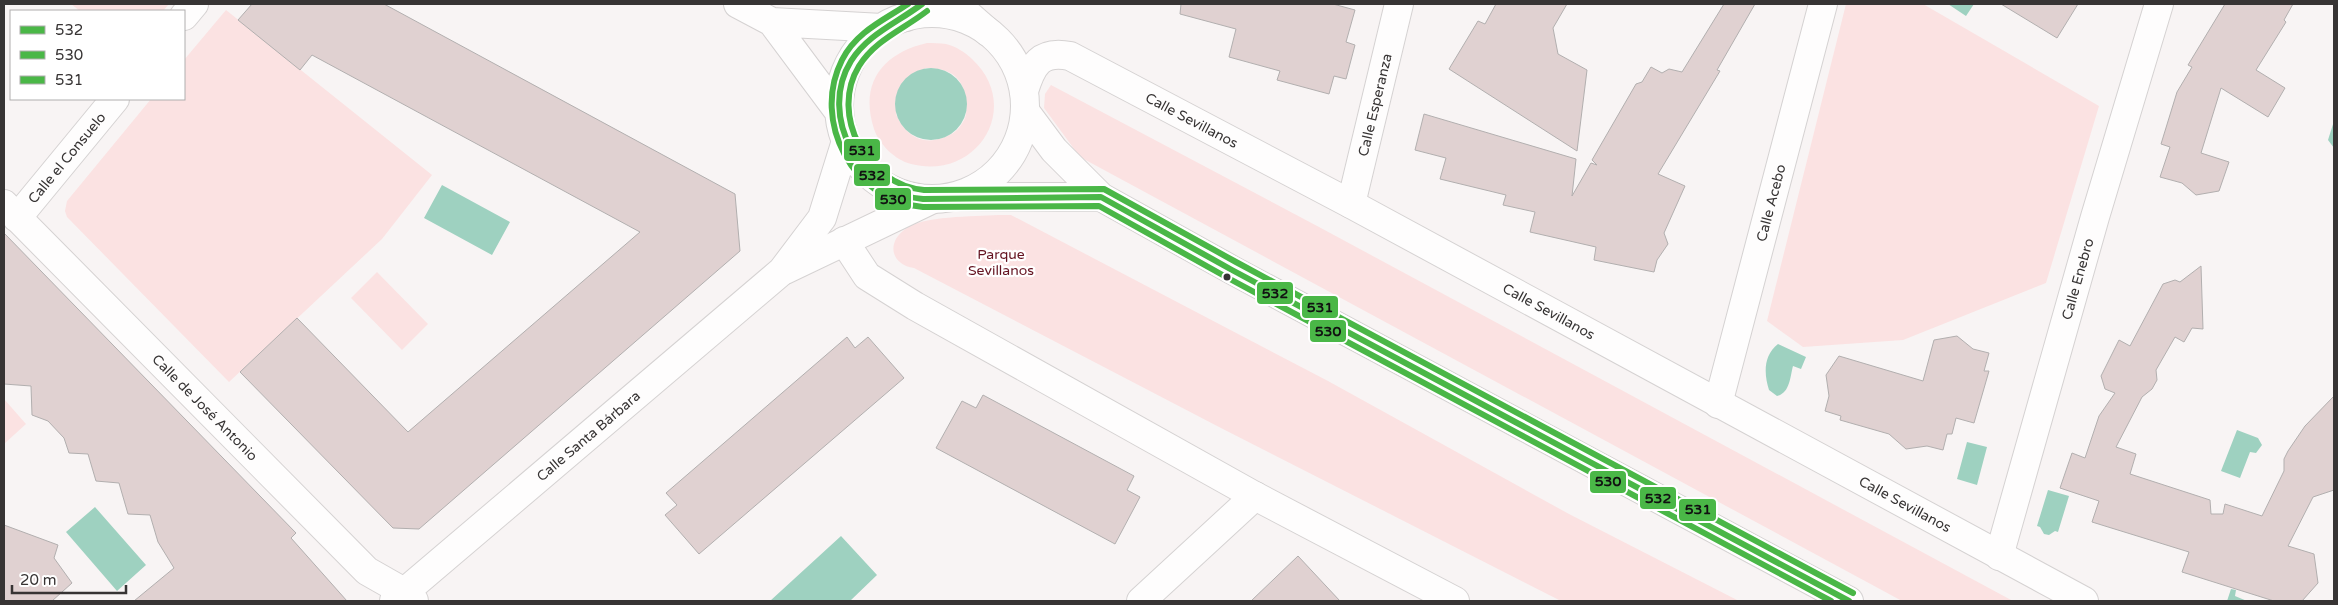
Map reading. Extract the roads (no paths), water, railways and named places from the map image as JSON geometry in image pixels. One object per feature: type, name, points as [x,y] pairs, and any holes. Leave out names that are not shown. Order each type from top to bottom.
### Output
[{"type":"street","points":[[185,15],[194,4]]},
{"type":"street","points":[[738,4],[772,22],[882,28]]},
{"type":"street","points":[[956,4],[1005,48],[1018,68],[1025,101],[1054,150],[1101,197],[1232,270],[1849,601]]},
{"type":"street","name":"Calle Esperanza","points":[[1351,204],[1399,4]]},
{"type":"street","name":"Calle Acebo","points":[[1718,404],[1823,4]]},
{"type":"street","name":"Calle Enebro","points":[[1999,556],[2092,227],[2159,4]]},
{"type":"street","points":[[988,32],[963,18],[914,10],[882,28],[864,44],[849,64],[841,87],[839,112],[846,141],[860,164],[879,183],[904,195],[942,199],[1101,197]]},
{"type":"street","points":[[772,22],[839,112]]},
{"type":"street","name":"Calle Sevillanos","points":[[942,199],[981,186],[1004,166],[1019,141],[1031,69],[1043,58],[1057,54],[1070,56],[1351,204],[2084,601]]},
{"type":"street","name":"Calle el Consuelo","points":[[10,211],[114,100]]},
{"type":"street","name":"Calle Santa Bárbara","points":[[404,598],[782,271],[822,218],[846,141]]},
{"type":"street","name":"Calle Santa Bárbara","points":[[782,271],[844,241],[942,199]]},
{"type":"street","name":"Calle de José Antonio","points":[[10,211],[367,571],[404,598]]},
{"type":"street","points":[[844,241],[867,276],[914,306],[1256,496],[1455,601]]},
{"type":"street","points":[[1141,601],[1256,496]]},
{"type":"park label","name":"Parque Sevillanos","points":[[1001,262]]}]
